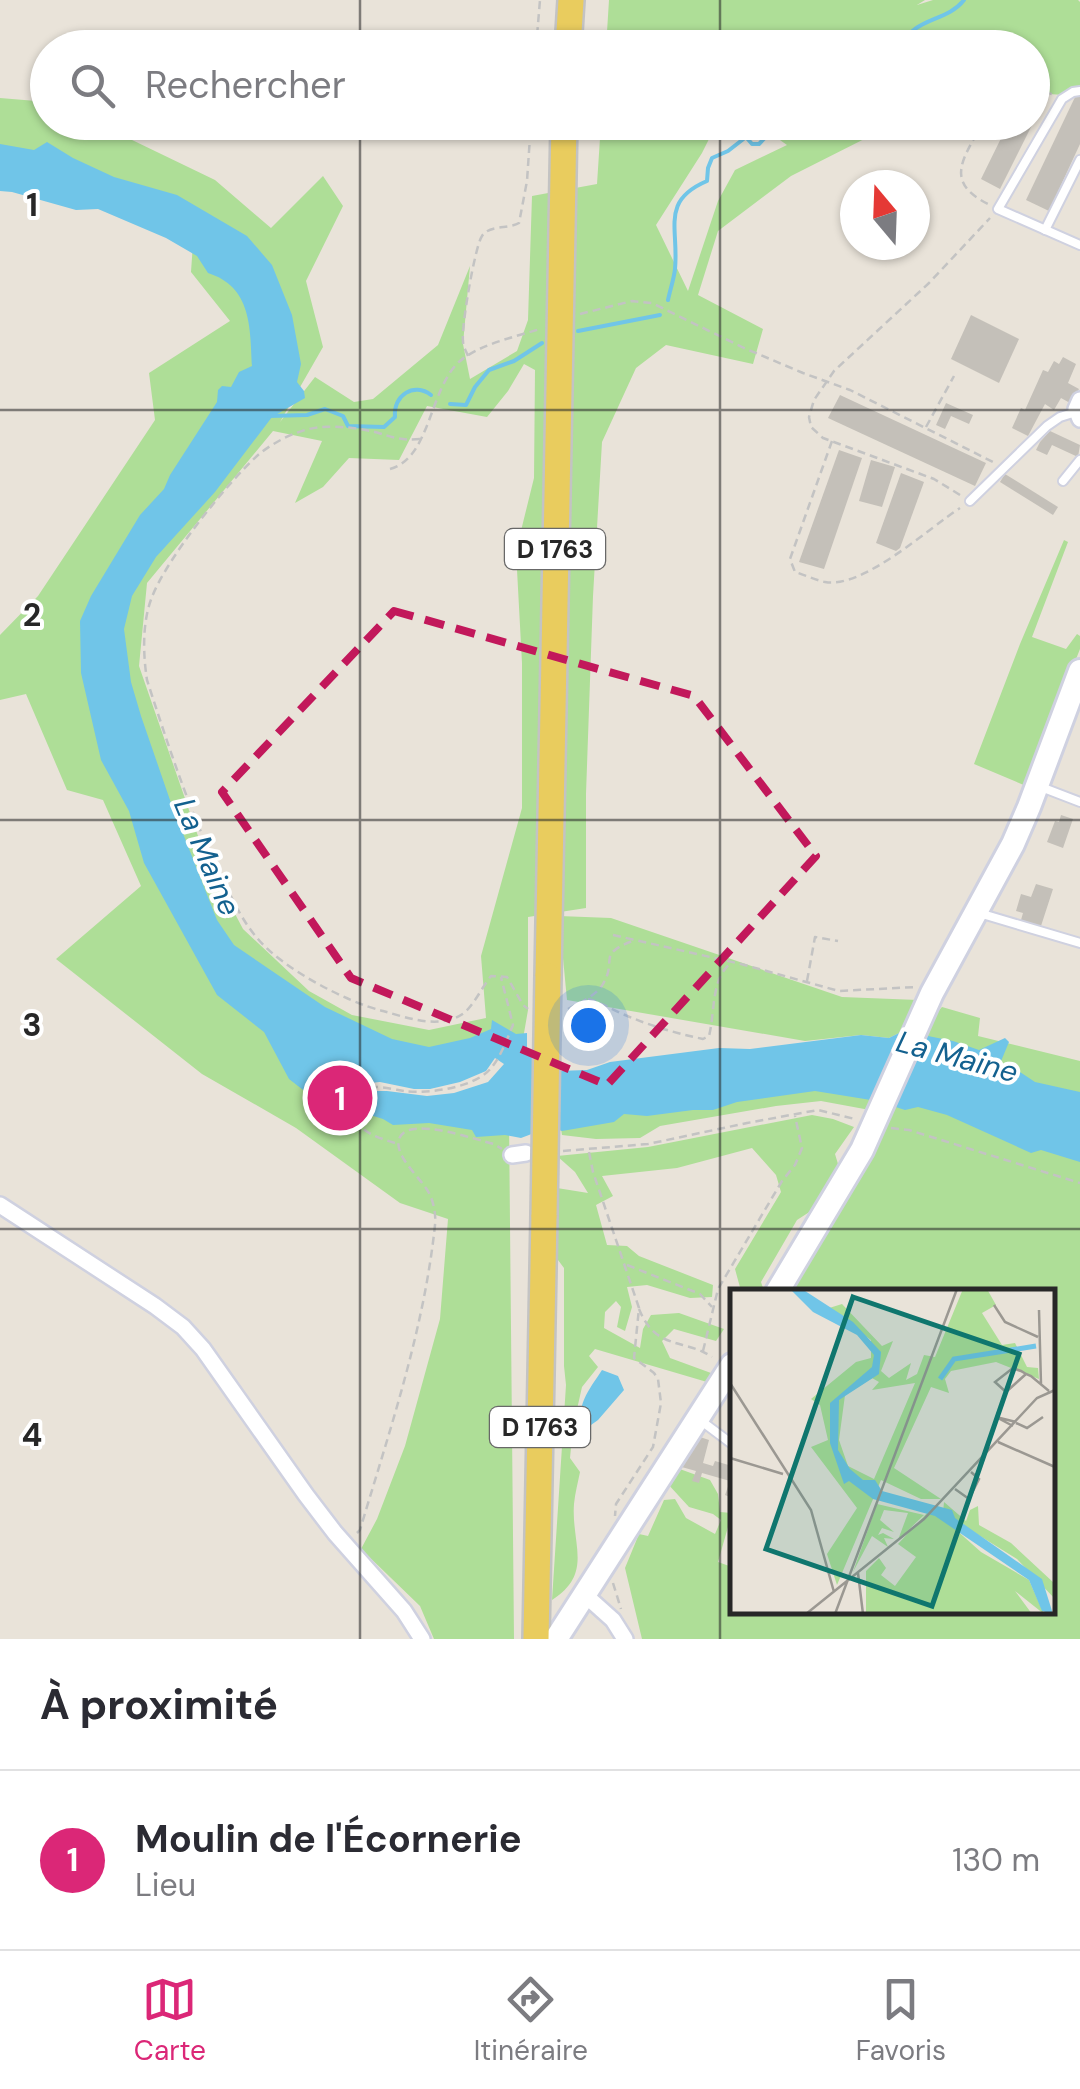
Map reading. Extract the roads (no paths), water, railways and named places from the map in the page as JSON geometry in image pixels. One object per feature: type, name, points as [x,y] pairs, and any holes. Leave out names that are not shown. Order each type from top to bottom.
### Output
[{"type":"main road","points":[[569,30],[571,0]]},
{"type":"main road","name":"D 1763","points":[[536,1639],[564,140]]},
{"type":"street","points":[[779,1289],[862,1150],[870,1120],[932,992],[1013,844],[1080,671]]},
{"type":"street","points":[[0,1205],[183,1327],[203,1349],[306,1496],[404,1611],[422,1639]]},
{"type":"street","points":[[556,1639],[730,1369]]},
{"type":"street","points":[[583,1597],[614,1620],[624,1639]]},
{"type":"lane","points":[[1050,120],[1062,99],[1080,91]]},
{"type":"lane","points":[[1038,140],[998,210],[1080,245]]},
{"type":"lane","points":[[1045,230],[1080,160]]},
{"type":"lane","points":[[970,501],[1048,426],[1079,410]]},
{"type":"lane","points":[[1063,482],[1080,460]]},
{"type":"lane","points":[[1037,785],[1080,802]]},
{"type":"lane","points":[[976,912],[1080,943]]},
{"type":"lane","points":[[698,1418],[730,1442]]},
{"type":"water","name":"La Maine","points":[[47,142],[114,177],[177,195],[247,236],[272,265],[292,315],[301,364],[297,382],[305,398],[272,417],[215,492],[156,557],[132,596],[124,629],[131,682],[171,803],[217,920],[234,945],[325,1007],[392,1039],[429,1047],[491,1029],[492,1020],[516,1034],[527,1033],[527,1049],[538,1062],[557,1071],[587,1070],[610,1062],[719,1048],[750,1049],[861,1035],[889,1038],[903,1031],[979,1050],[1005,1038],[1009,1042],[999,1066],[1017,1070],[1035,1082],[1080,1092],[1080,1162],[1041,1150],[1031,1153],[947,1115],[918,1107],[905,1110],[877,1101],[815,1091],[737,1102],[713,1110],[647,1116],[624,1114],[614,1122],[562,1131],[550,1127],[521,1138],[476,1137],[472,1130],[429,1123],[393,1125],[354,1110],[360,1091],[343,1077],[325,1107],[289,1079],[264,1032],[217,995],[144,863],[129,811],[101,760],[81,673],[80,621],[91,596],[140,515],[164,489],[217,402],[218,390],[231,387],[239,372],[252,366],[246,310],[233,288],[208,273],[197,256],[166,238],[98,209],[76,210],[0,191],[0,144],[34,150]]},
{"type":"water","points":[[602,1370],[618,1376],[624,1390],[584,1430],[582,1406]]},
{"type":"waterway","points":[[913,30],[948,13],[964,0]]},
{"type":"waterway","points":[[668,300],[675,269],[677,207],[692,189],[707,181],[712,158],[742,140]]},
{"type":"waterway","points":[[749,140],[752,144],[763,140]]},
{"type":"waterway","points":[[578,331],[660,315]]},
{"type":"waterway","points":[[450,404],[466,405],[489,370],[514,361],[542,343]]},
{"type":"waterway","points":[[269,416],[307,415],[325,409],[343,416],[348,426],[384,427],[395,417],[397,402],[406,393],[418,390],[431,395]]},
{"type":"place","name":"Moulin de l'Écornerie","points":[[340,1098]]}]
